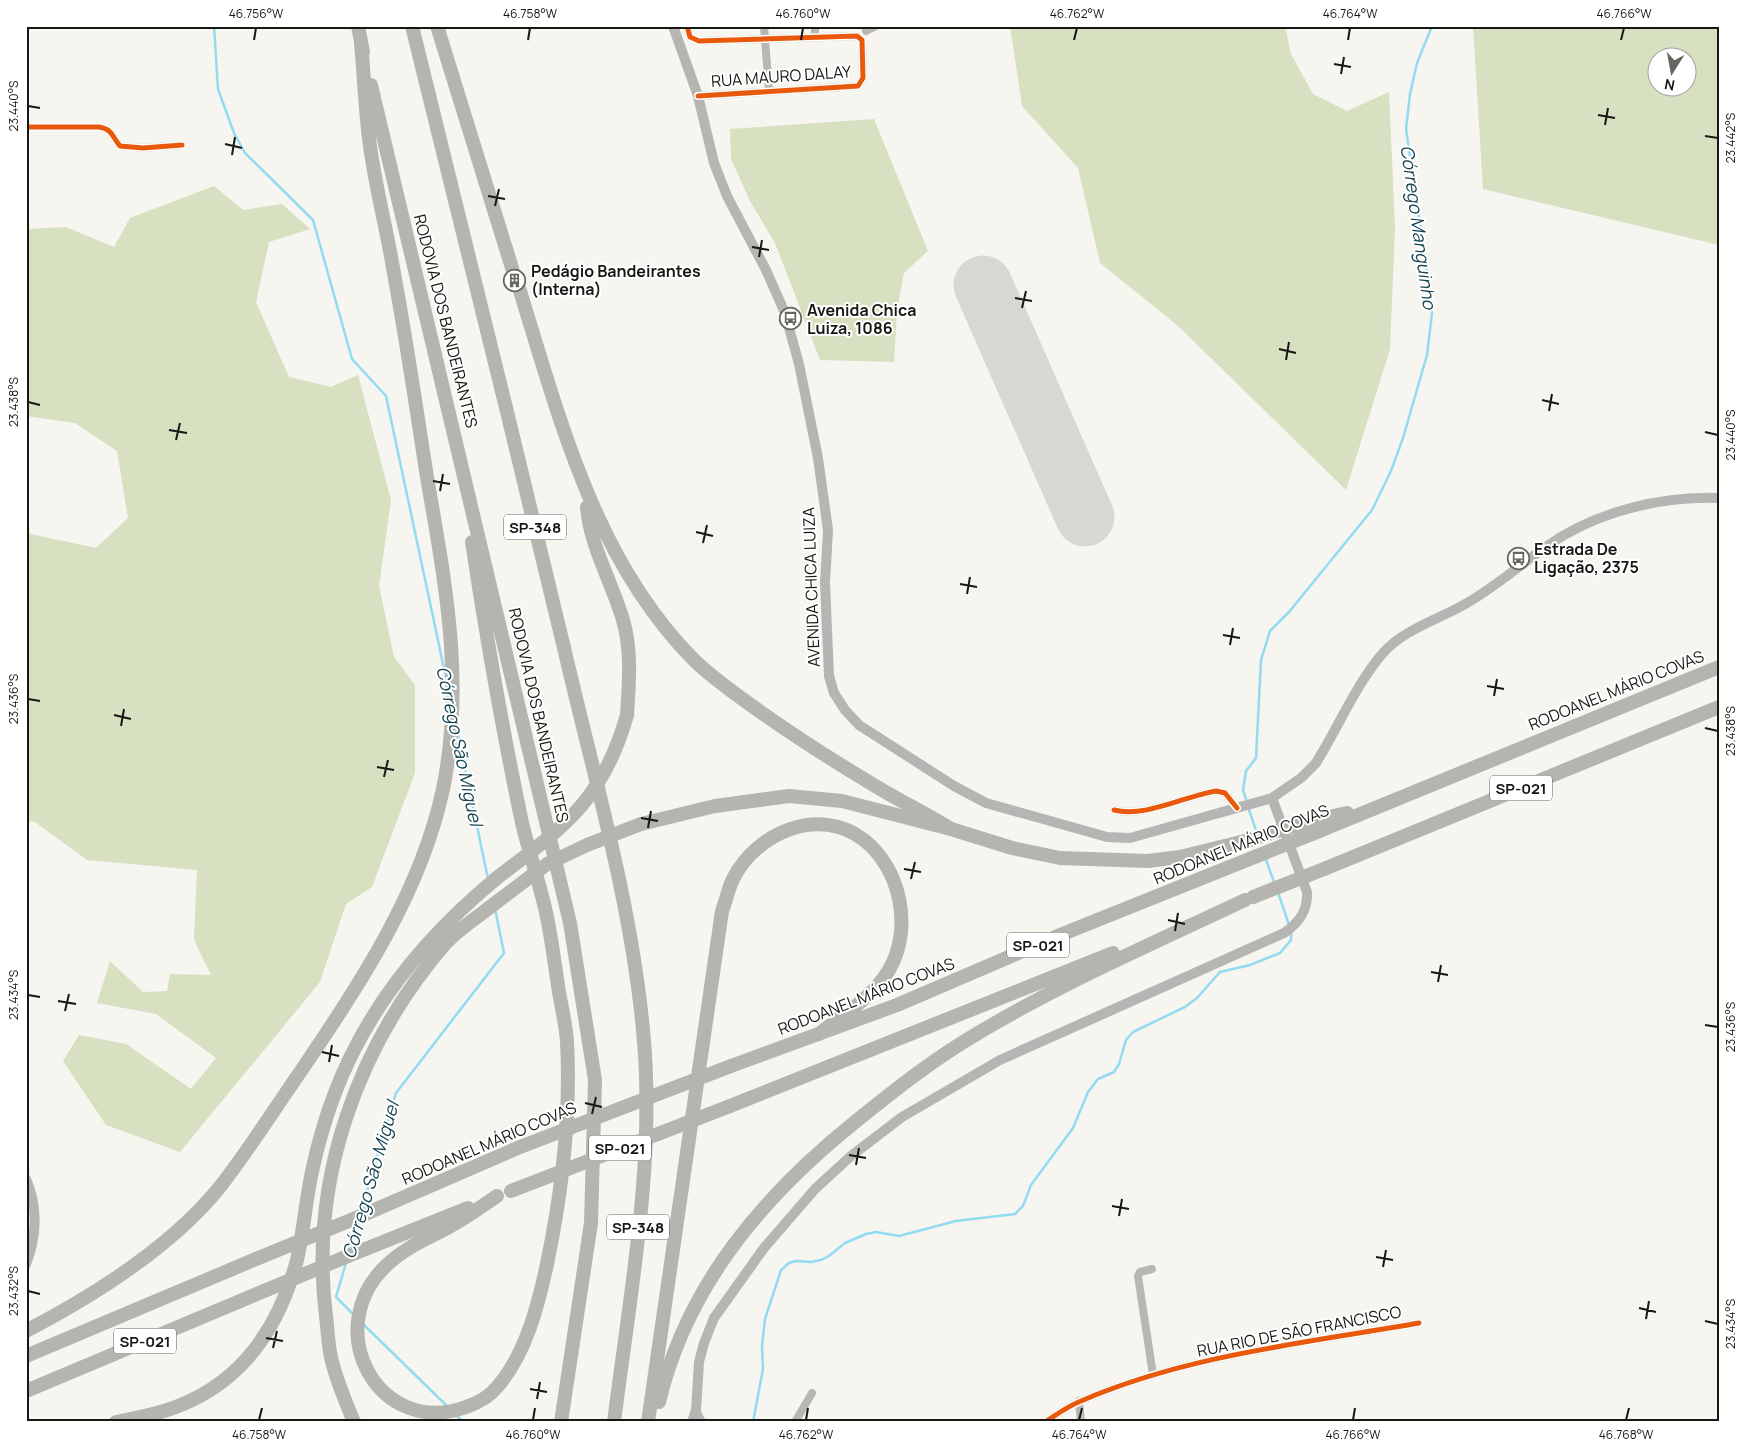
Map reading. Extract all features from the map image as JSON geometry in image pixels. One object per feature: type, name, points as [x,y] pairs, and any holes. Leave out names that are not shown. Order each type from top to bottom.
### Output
[{"type":"highway","name":"RODOVIA DOS BANDEIRANTES","points":[[358,26],[458,443],[570,924],[594,1080],[591,1223],[562,1418]]},
{"type":"highway","name":"SP-348","points":[[412,26],[512,430],[626,909],[644,1031],[646,1112],[642,1191],[614,1422]]},
{"type":"highway","points":[[437,26],[512,268]]},
{"type":"highway","points":[[26,1331],[102,1287],[142,1259],[176,1231],[217,1190],[350,999],[401,908],[427,845],[443,789],[452,722],[454,682],[452,648],[444,579],[395,276],[369,139],[361,44]]},
{"type":"highway","points":[[520,291],[586,490],[603,531],[629,576],[660,622],[694,660],[731,690],[803,740],[872,784],[951,829]]},
{"type":"highway","points":[[458,443],[501,714],[522,820],[547,916],[567,1040],[567,1111],[558,1210],[545,1274],[523,1346],[511,1371],[494,1391],[474,1404],[453,1412],[411,1408],[393,1399],[372,1380],[361,1360],[356,1340],[358,1311],[365,1292],[388,1263],[497,1196]]},
{"type":"highway","points":[[116,1422],[158,1413],[192,1400],[228,1377],[249,1356],[272,1326],[285,1298],[297,1258],[313,1166],[333,1098],[359,1039],[389,989],[433,935],[463,906],[559,831],[584,805],[607,771],[619,743],[627,715],[629,658],[624,621],[588,518],[586,490]]},
{"type":"highway","name":"RODOANEL MÁRIO COVAS","points":[[26,1356],[520,1147],[897,1005],[1065,933],[1257,856],[1310,828],[1386,804],[1719,667]]},
{"type":"highway","name":"SP-021","points":[[26,1391],[348,1256],[730,1106],[1249,898],[1324,870],[1719,707]]},
{"type":"highway","points":[[354,1422],[332,1363],[323,1294],[322,1256],[331,1172],[349,1106],[376,1047],[398,1007],[446,943],[547,864],[587,845],[641,824],[715,806],[789,796],[842,801],[951,829],[1012,848],[1060,858],[1089,861],[1148,861],[1180,857],[1310,828]]},
{"type":"highway","points":[[648,1422],[722,911],[732,879],[750,852],[780,833],[807,824],[829,825],[863,839],[889,870],[895,885],[902,915],[901,940],[889,970],[872,992],[819,1034]]},
{"type":"highway","points":[[654,1422],[666,1375],[677,1344],[703,1289],[722,1258],[755,1215],[787,1181],[829,1142],[920,1071],[992,1025],[1100,968],[1249,898]]},
{"type":"main road","name":"AVENIDA CHICA LUIZA","points":[[673,26],[698,96],[714,163],[727,196],[766,270],[785,313],[799,364],[818,458],[828,530],[825,583],[829,676],[834,693],[845,710],[859,725],[969,795],[1006,809],[1107,836],[1139,837],[1272,798],[1301,778],[1316,763],[1382,654],[1402,637],[1485,592],[1549,545],[1587,524],[1642,505],[1696,497],[1719,498]]},
{"type":"main road","points":[[692,1422],[696,1410],[699,1362],[714,1318],[764,1248],[815,1189],[851,1156],[902,1117],[1000,1060],[1284,933],[1298,922],[1306,907],[1307,892],[1272,798]]},
{"type":"main road","points":[[26,1180],[34,1207],[35,1230],[26,1264]]},
{"type":"street","points":[[686,26],[693,40],[708,41],[815,36],[814,26]]},
{"type":"street","points":[[764,26],[769,91]]},
{"type":"street","points":[[866,31],[876,26]]},
{"type":"street","name":"RUA MAURO DALAY","points":[[698,96],[852,88],[858,86],[863,78],[860,37],[815,36]]},
{"type":"street","points":[[26,128],[99,126],[108,128],[120,146],[143,148],[182,146]]},
{"type":"street","points":[[1114,810],[1122,812],[1139,811],[1216,791],[1225,793],[1237,808]]},
{"type":"street","points":[[1152,1269],[1140,1272],[1138,1276],[1153,1374]]},
{"type":"street","name":"RUA RIO DE SÃO FRANCISCO","points":[[1045,1422],[1079,1401],[1153,1374],[1218,1359],[1419,1323]]},
{"type":"street","points":[[795,1422],[812,1393]]},
{"type":"street","points":[[1079,1401],[1081,1422]]},
{"type":"street","points":[[696,1410],[702,1422]]},
{"type":"green space","points":[[1010,26],[1285,26],[1291,54],[1313,94],[1347,111],[1389,92],[1395,228],[1390,349],[1346,490],[1177,325],[1100,263],[1078,168],[1022,106]]},
{"type":"green space","points":[[1473,26],[1719,26],[1719,245],[1483,189]]},
{"type":"green space","points":[[874,119],[928,251],[904,273],[897,311],[894,362],[820,360],[775,243],[750,201],[731,159],[730,129]]},
{"type":"green space","points":[[214,186],[243,210],[282,204],[310,229],[269,242],[256,302],[289,377],[331,387],[358,375],[391,500],[379,586],[394,657],[415,685],[415,773],[372,887],[346,904],[320,982],[180,1152],[106,1125],[63,1061],[79,1035],[126,1044],[191,1089],[216,1058],[156,1014],[97,1003],[110,961],[143,992],[167,991],[170,974],[211,975],[194,940],[197,870],[87,860],[35,822],[26,821],[26,533],[96,548],[128,518],[117,451],[75,423],[26,416],[26,229],[66,227],[114,247],[130,218]]},
{"type":"waterway","name":"Córrego São Miguel","points":[[214,26],[218,89],[234,133],[245,153],[313,220],[352,359],[386,396],[446,678]]},
{"type":"waterway","name":"Córrego Manguinho","points":[[1247,802],[1243,790],[1246,771],[1256,758],[1261,660],[1270,631],[1289,612],[1372,510],[1391,471],[1403,438],[1427,355],[1432,313],[1406,129],[1410,94],[1417,63],[1432,26]]},
{"type":"waterway","name":"Córrego São Miguel","points":[[457,730],[488,879]]},
{"type":"waterway","name":"Córrego Manguinho","points":[[1248,807],[1257,833]]},
{"type":"waterway","name":"Córrego Manguinho","points":[[1265,857],[1274,882]]},
{"type":"waterway","name":"Córrego Manguinho","points":[[1278,892],[1289,925]]},
{"type":"waterway","name":"Córrego São Miguel","points":[[361,1210],[396,1093],[504,953],[495,909]]},
{"type":"waterway","name":"Córrego Manguinho","points":[[753,1422],[763,1369],[762,1346],[765,1319],[781,1270],[789,1263],[796,1261],[811,1262],[821,1260],[845,1243],[866,1234],[876,1232],[899,1236],[956,1221],[1015,1214],[1023,1206],[1031,1185],[1073,1128],[1088,1092],[1098,1079],[1114,1072],[1119,1064],[1126,1040],[1133,1032],[1185,1007],[1197,998],[1220,972],[1250,965],[1280,953],[1291,940],[1291,933]]},
{"type":"waterway","name":"Córrego São Miguel","points":[[349,1251],[358,1223]]},
{"type":"waterway","name":"Córrego São Miguel","points":[[346,1263],[336,1297],[353,1314]]},
{"type":"waterway","name":"Córrego São Miguel","points":[[364,1325],[446,1405]]},
{"type":"waterway","name":"Córrego São Miguel","points":[[455,1414],[463,1422]]},
{"type":"runway","points":[[983,285],[1085,517]]},
{"type":"tunnel","points":[[512,268],[520,291]]},
{"type":"cycle path","points":[[687,26],[690,37],[699,41],[857,36],[862,40],[863,78],[858,86],[698,96]]},
{"type":"cycle path","points":[[26,127],[99,127],[110,132],[120,146],[143,148],[182,145]]},
{"type":"cycle path","points":[[1114,810],[1126,812],[1152,809],[1216,791],[1225,793],[1237,808]]},
{"type":"cycle path","points":[[1045,1422],[1081,1401],[1121,1385],[1163,1372],[1247,1352],[1419,1323]]},
{"type":"place","name":"Pedágio Bandeirantes (Interna)","points":[[515,280]]},
{"type":"place","name":"Avenida Chica Luiza, 1086","points":[[791,319]]},
{"type":"place","name":"Estrada De Ligação, 2375","points":[[1518,558]]}]
